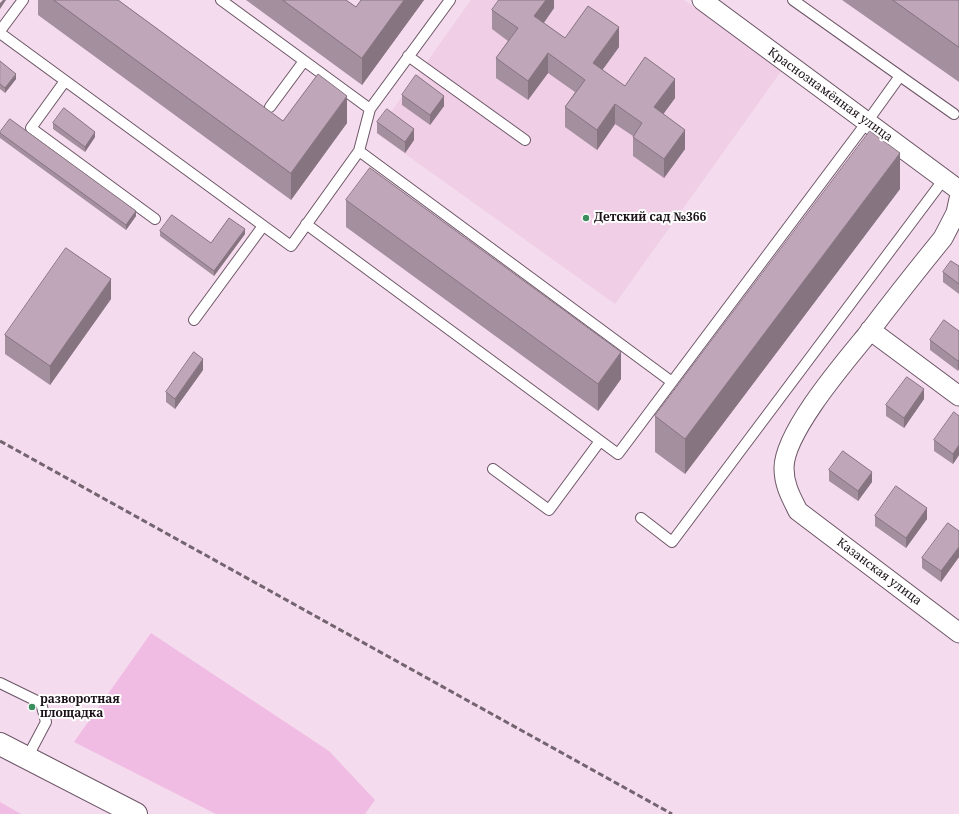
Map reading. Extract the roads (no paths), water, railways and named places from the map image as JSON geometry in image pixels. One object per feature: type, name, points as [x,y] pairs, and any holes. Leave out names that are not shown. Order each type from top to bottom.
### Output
[{"type":"street","name":"Краснознамённая улица","points":[[702,0],[952,185]]},
{"type":"street","points":[[959,199],[956,213],[942,238],[870,330],[959,396]]},
{"type":"street","name":"Казанская улица","points":[[870,330],[822,391],[797,431],[787,451],[784,468],[787,491],[798,511],[959,633]]},
{"type":"street","points":[[0,744],[136,814]]},
{"type":"lane","points":[[23,0],[0,32],[290,246],[359,151],[370,109],[450,0]]},
{"type":"lane","points":[[221,0],[370,109]]},
{"type":"lane","points":[[792,0],[954,114]]},
{"type":"lane","points":[[408,56],[525,140]]},
{"type":"lane","points":[[270,108],[304,60]]},
{"type":"lane","points":[[306,224],[618,454],[900,76]]},
{"type":"lane","points":[[65,81],[31,128],[155,219]]},
{"type":"lane","points":[[359,151],[672,382]]},
{"type":"lane","points":[[641,518],[672,542],[952,185]]},
{"type":"lane","points":[[194,320],[264,226]]},
{"type":"lane","points":[[493,469],[549,510],[600,441]]},
{"type":"lane","points":[[0,682],[41,703],[46,722],[27,758]]},
{"type":"railway","points":[[0,441],[672,814]]},
{"type":"place","name":"Детский сад №366","points":[[586,218]]},
{"type":"place","name":"разворотная площадка","points":[[32,707]]}]
